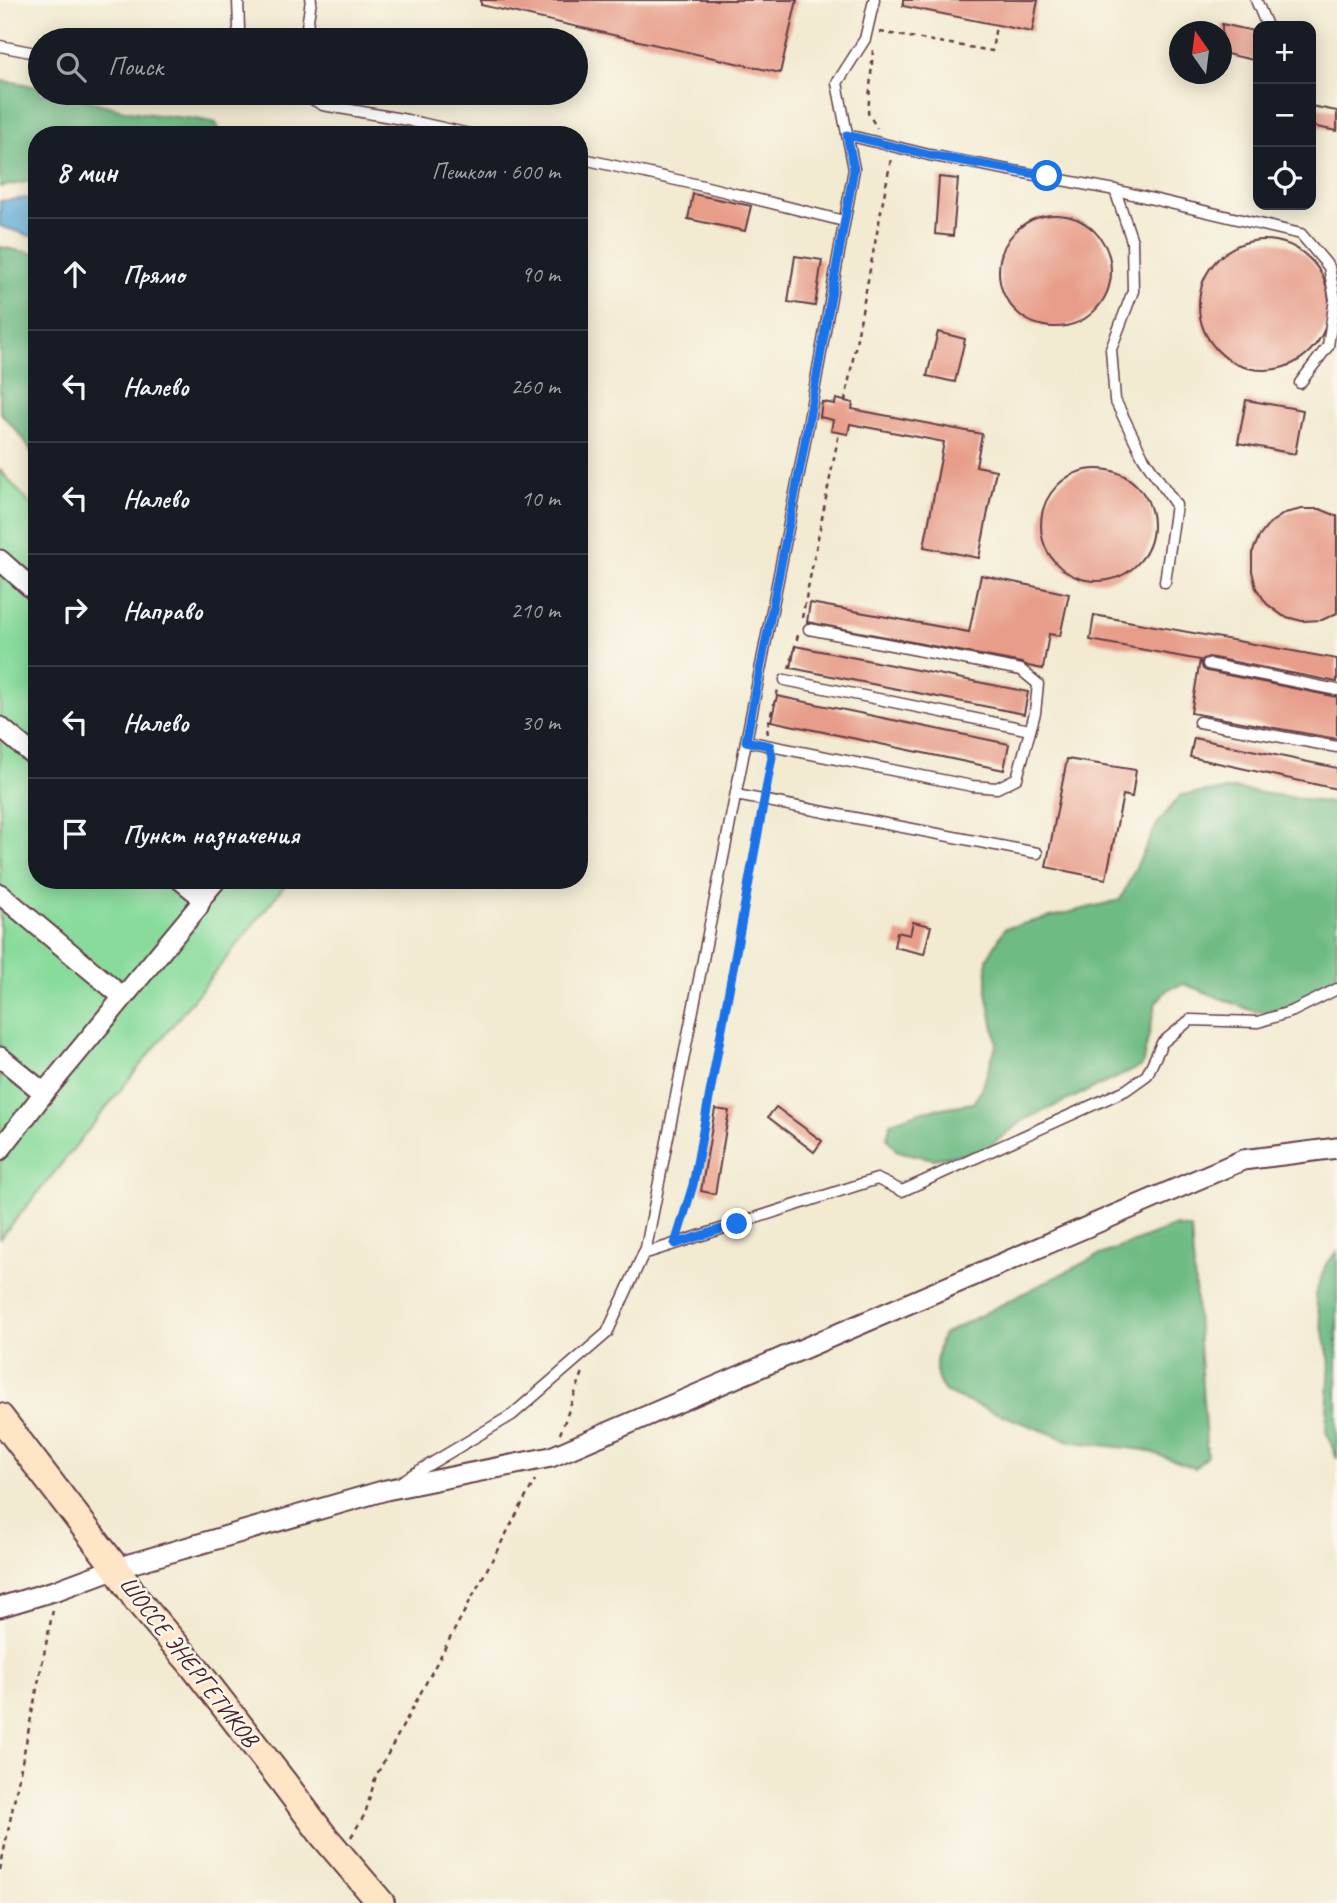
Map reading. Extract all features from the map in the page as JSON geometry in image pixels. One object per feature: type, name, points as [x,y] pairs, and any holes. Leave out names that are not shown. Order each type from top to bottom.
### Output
[{"type":"main road","name":"ШОССЕ ЭНЕРГЕТИКОВ","points":[[0,1416],[116,1568],[137,1600],[191,1663],[323,1835],[381,1903]]},
{"type":"street","points":[[0,561],[28,585]]},
{"type":"street","points":[[0,727],[28,750]]},
{"type":"street","points":[[192,889],[202,897]]},
{"type":"street","points":[[0,1150],[198,907],[209,889]]},
{"type":"street","points":[[0,894],[123,997]]},
{"type":"street","points":[[0,1057],[44,1093]]},
{"type":"street","points":[[0,1607],[116,1568],[386,1490],[551,1457],[1243,1160],[1337,1148]]},
{"type":"lane","points":[[238,0],[239,28]]},
{"type":"lane","points":[[306,28],[311,0]]},
{"type":"lane","points":[[386,1490],[512,1415],[607,1333],[646,1248],[802,458],[854,169],[837,83],[865,39],[874,0]]},
{"type":"lane","points":[[1256,0],[1265,21]]},
{"type":"lane","points":[[0,46],[28,52]]},
{"type":"lane","points":[[323,105],[434,126]]},
{"type":"lane","points":[[847,135],[929,155],[1115,190],[1301,234],[1329,267],[1335,299],[1328,346],[1300,383]]},
{"type":"lane","points":[[588,160],[844,221]]},
{"type":"lane","points":[[1115,190],[1132,241],[1133,291],[1111,349],[1115,400],[1143,457],[1176,505],[1165,582]]},
{"type":"lane","points":[[746,741],[972,786],[997,788],[1017,778],[1035,713],[1038,684],[1021,670],[809,629]]},
{"type":"lane","points":[[1208,664],[1337,690]]},
{"type":"lane","points":[[785,680],[1030,730]]},
{"type":"lane","points":[[1199,722],[1337,747]]},
{"type":"lane","points":[[736,795],[1037,853]]},
{"type":"lane","points":[[643,1254],[877,1179],[902,1191],[1126,1090],[1147,1075],[1162,1043],[1190,1020],[1258,1021],[1293,1011],[1337,989]]},
{"type":"path","points":[[875,31],[992,51],[996,24]]},
{"type":"path","points":[[845,401],[892,153],[868,113],[874,45]]},
{"type":"path","points":[[675,1244],[693,1185],[772,757],[767,728],[776,692],[788,676],[800,627],[839,433]]},
{"type":"path","points":[[339,1854],[365,1814],[376,1776],[534,1481],[551,1457],[594,1344]]},
{"type":"path","points":[[0,1870],[57,1590]]},
{"type":"green space","points":[[0,81],[28,85],[28,105],[104,105],[146,114],[196,119],[216,123],[218,126],[28,126],[28,182],[0,187]]},
{"type":"green space","points":[[0,247],[28,252],[28,446],[0,412]]},
{"type":"green space","points":[[0,470],[28,502],[28,889],[282,889],[0,1238]]},
{"type":"green space","points":[[1235,789],[1337,804],[1337,975],[1318,999],[1269,1012],[1253,1011],[1184,984],[1168,989],[1156,1002],[1142,1066],[1024,1120],[985,1150],[934,1159],[897,1151],[887,1138],[891,1122],[923,1111],[973,1103],[982,1089],[997,1043],[987,993],[987,959],[1005,928],[1120,900],[1157,824],[1181,795]]},
{"type":"green space","points":[[1175,1226],[1191,1229],[1207,1456],[1195,1468],[1145,1450],[1073,1442],[960,1399],[946,1392],[940,1385],[936,1364],[942,1335],[1095,1257]]},
{"type":"green space","points":[[1337,1252],[1337,1459],[1326,1431],[1330,1362],[1315,1296],[1326,1264]]},
{"type":"water","points":[[28,198],[28,235],[0,226],[0,201]]},
{"type":"building","points":[[481,0],[797,0],[780,73],[481,5]]},
{"type":"building","points":[[903,0],[1038,0],[1032,32],[903,6]]},
{"type":"building","points":[[1232,26],[1253,31],[1253,60],[1232,55]]},
{"type":"building","points":[[1316,107],[1337,111],[1337,131],[1316,127]]},
{"type":"building","points":[[939,177],[958,179],[953,236],[935,234]]},
{"type":"building","points":[[693,194],[751,206],[745,231],[688,219]]},
{"type":"building","points":[[1055,215],[1076,219],[1095,231],[1107,250],[1111,271],[1107,292],[1095,311],[1076,323],[1055,327],[1034,323],[1015,311],[1003,292],[999,271],[1003,250],[1015,231],[1034,219]]},
{"type":"building","points":[[1264,240],[1289,245],[1310,259],[1324,280],[1329,305],[1324,330],[1310,351],[1289,365],[1264,370],[1239,365],[1218,351],[1204,330],[1199,305],[1204,280],[1218,259],[1239,245]]},
{"type":"building","points":[[795,256],[822,260],[815,306],[788,302]]},
{"type":"building","points":[[938,332],[965,339],[955,382],[927,376]]},
{"type":"building","points":[[836,399],[853,403],[852,409],[982,434],[976,466],[996,470],[979,558],[924,547],[944,442],[850,424],[848,434],[831,431],[833,420],[820,417],[822,402],[835,404]]},
{"type":"building","points":[[1246,400],[1303,410],[1295,454],[1238,443]]},
{"type":"building","points":[[1097,469],[1118,473],[1137,485],[1149,504],[1153,525],[1149,546],[1137,565],[1118,577],[1097,581],[1076,577],[1057,565],[1045,546],[1041,525],[1045,504],[1057,485],[1076,473]]},
{"type":"building","points":[[1320,509],[1337,516],[1337,613],[1322,620],[1302,621],[1283,616],[1267,604],[1256,588],[1252,571],[1252,553],[1259,537],[1270,523],[1285,513]]},
{"type":"building","points":[[981,575],[1069,594],[1060,636],[1049,634],[1043,669],[807,622],[810,603],[969,632]]},
{"type":"building","points":[[1094,615],[1337,659],[1337,682],[1209,657],[1201,663],[1207,671],[1337,697],[1337,739],[1191,713],[1200,660],[1090,640]]},
{"type":"building","points":[[795,646],[1028,692],[1024,714],[791,668]]},
{"type":"building","points":[[777,696],[1009,744],[1004,770],[771,721]]},
{"type":"building","points":[[1194,738],[1337,768],[1337,789],[1190,757]]},
{"type":"building","points":[[1067,759],[1136,770],[1132,797],[1123,795],[1106,879],[1046,867]]},
{"type":"building","points":[[913,922],[931,926],[924,954],[894,947],[897,932],[910,935]]},
{"type":"building","points":[[776,1107],[822,1141],[814,1152],[768,1117]]},
{"type":"building","points":[[715,1109],[729,1111],[715,1194],[701,1191]]},
{"type":"route","points":[[737,1224],[675,1244],[693,1185],[772,757],[770,746],[746,741],[802,458],[854,169],[847,135],[929,155],[1047,176]]}]
